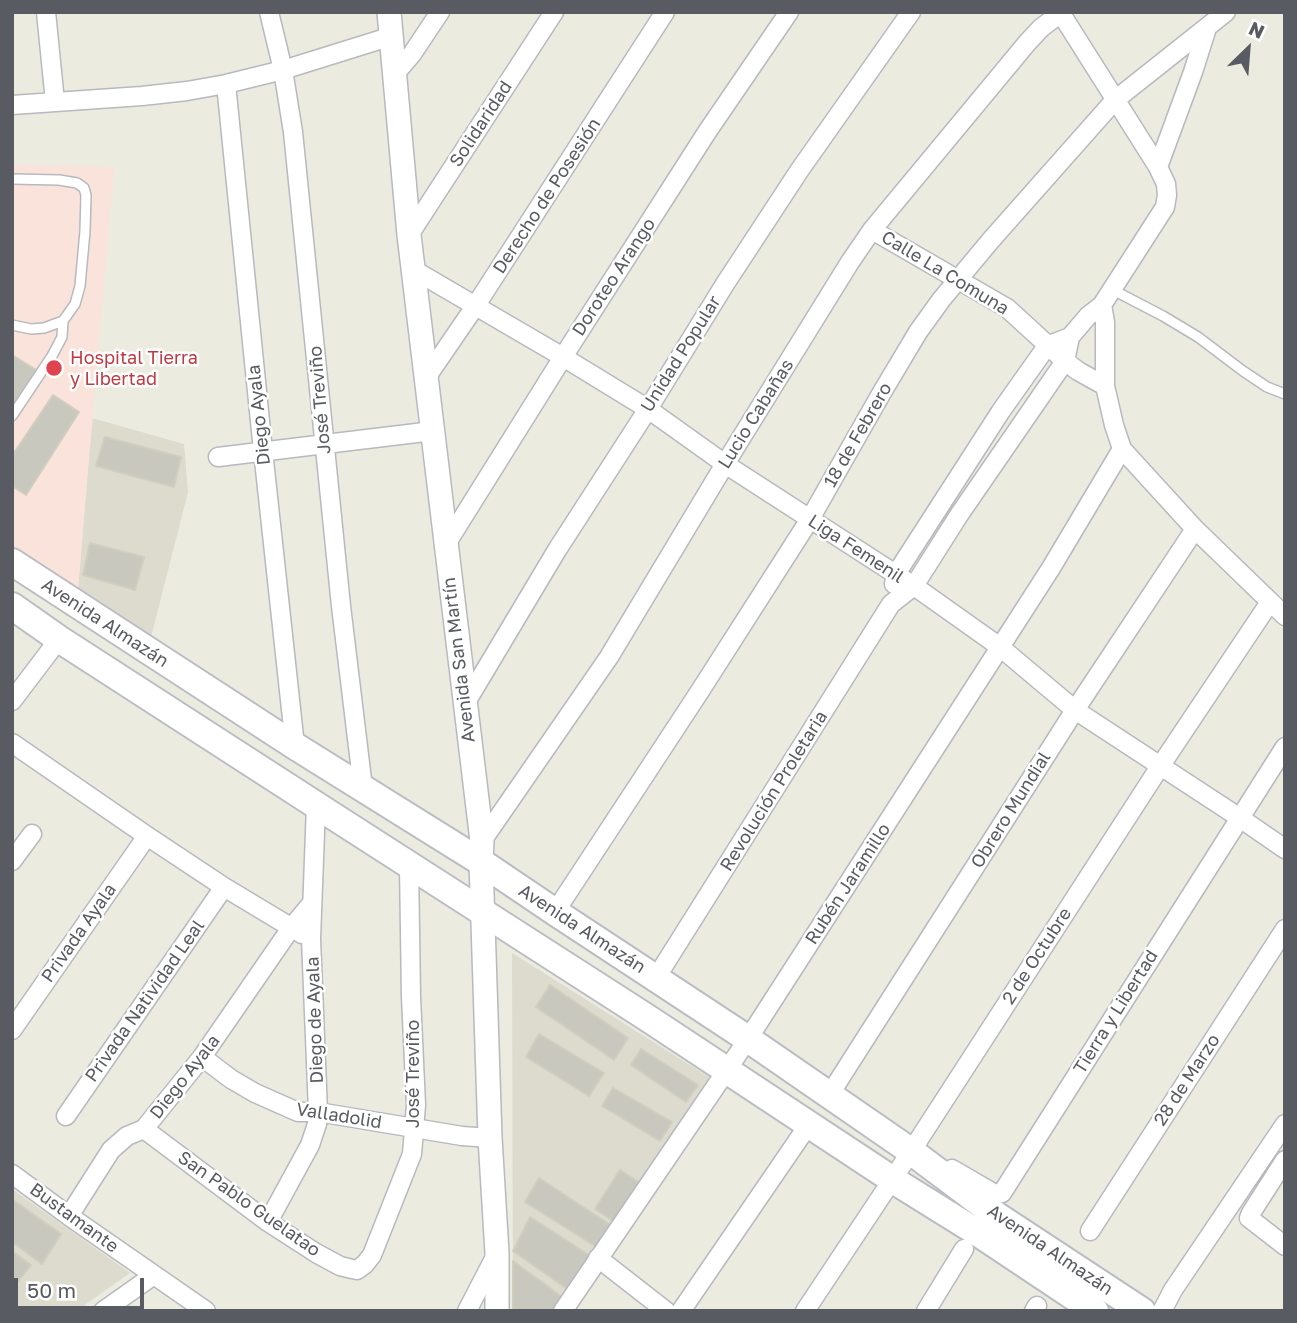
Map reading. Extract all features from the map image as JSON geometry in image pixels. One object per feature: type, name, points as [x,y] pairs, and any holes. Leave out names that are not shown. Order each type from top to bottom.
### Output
[{"type":"main road","name":"Avenida Almazán","points":[[12,562],[363,789],[481,851],[555,912],[913,1149],[996,1215],[1142,1311]]},
{"type":"main road","name":"Avenida Almazán","points":[[12,606],[1095,1311]]},
{"type":"street","points":[[46,12],[55,102]]},
{"type":"street","name":"José Treviño","points":[[269,12],[283,70],[293,132],[341,606],[363,789]]},
{"type":"street","name":"Avenida San Martín","points":[[389,12],[409,235],[481,851],[498,1311]]},
{"type":"street","points":[[395,74],[440,12]]},
{"type":"street","name":"Solidaridad","points":[[409,235],[554,12]]},
{"type":"street","name":"Derecho de Posesión","points":[[426,378],[477,305],[665,12]]},
{"type":"street","name":"Doroteo Arango","points":[[446,546],[563,357],[789,12]]},
{"type":"street","name":"Unidad Popular","points":[[465,704],[557,550],[725,284],[799,171],[911,12]]},
{"type":"street","points":[[1047,346],[1070,337],[1108,298],[1165,207],[1167,195],[1166,184],[1158,167],[1061,12]]},
{"type":"street","name":"Lucio Cabañas","points":[[481,851],[609,657],[725,464],[872,230],[1027,43],[1061,12]]},
{"type":"street","name":"18 de Febrero","points":[[555,912],[810,519],[918,332],[957,279],[1115,100],[1226,12]]},
{"type":"street","points":[[1158,167],[1194,72],[1206,28]]},
{"type":"street","points":[[12,104],[187,91],[283,70],[392,36]]},
{"type":"street","name":"Diego Ayala","points":[[226,84],[295,746]]},
{"type":"street","name":"Calle La Comuna","points":[[872,230],[1007,308],[1078,371],[1105,386]]},
{"type":"street","name":"Liga Femenil","points":[[414,270],[648,409],[725,464],[914,586],[1000,647],[1075,710],[1285,849]]},
{"type":"street","points":[[1108,298],[1105,322],[1105,386],[1122,449],[1195,529],[1285,615]]},
{"type":"street","name":"Revolución Proletaria","points":[[656,978],[891,604],[914,586],[1065,360],[1070,337]]},
{"type":"street","name":"Revolución Proletaria","points":[[891,604],[896,574],[1001,411],[1047,346]]},
{"type":"street","points":[[218,457],[433,431]]},
{"type":"street","name":"Rubén Jaramillo","points":[[563,1311],[748,1039],[1051,568],[1122,449]]},
{"type":"street","name":"Obrero Mundial","points":[[830,1094],[1075,710],[1195,529]]},
{"type":"street","name":"2 de Octubre","points":[[805,1311],[1270,602]]},
{"type":"street","points":[[12,701],[59,639]]},
{"type":"street","points":[[12,743],[224,887],[312,939]]},
{"type":"street","name":"Tierra y Libertad","points":[[913,1149],[995,1194],[1002,1193],[1285,747]]},
{"type":"street","name":"Diego de Ayala","points":[[268,1222],[310,1145],[317,1124],[312,939],[316,805]]},
{"type":"street","points":[[12,861],[32,834]]},
{"type":"street","name":"Privada Ayala","points":[[12,1030],[147,836]]},
{"type":"street","name":"José Treviño","points":[[357,1270],[372,1255],[412,1154],[416,1105],[409,864]]},
{"type":"street","name":"Privada Natividad Leal","points":[[66,1116],[224,887]]},
{"type":"street","name":"Diego Ayala","points":[[69,1216],[111,1150],[127,1136],[144,1129],[202,1057],[312,903]]},
{"type":"street","name":"28 de Marzo","points":[[1090,1231],[1285,929]]},
{"type":"street","name":"Valladolid","points":[[202,1057],[255,1093],[298,1112],[318,1112],[462,1136],[490,1138]]},
{"type":"street","points":[[681,1311],[809,1124]]},
{"type":"street","points":[[1162,1311],[1173,1290],[1285,1124]]},
{"type":"street","name":"San Pablo Guelatao","points":[[144,1129],[268,1222],[340,1266],[357,1270]]},
{"type":"street","points":[[1285,1160],[1249,1218],[1285,1246]]},
{"type":"street","name":"Bustamante","points":[[12,1174],[206,1311]]},
{"type":"street","points":[[926,1311],[964,1249]]},
{"type":"street","points":[[467,1311],[497,1254]]},
{"type":"street","points":[[598,1258],[666,1311]]},
{"type":"street","points":[[103,1311],[154,1275]]},
{"type":"lane","points":[[12,179],[77,183],[84,188],[86,195],[80,286],[75,304],[63,321],[62,337],[52,356],[12,416]]},
{"type":"lane","points":[[1108,298],[1163,316],[1198,337],[1267,387],[1285,394]]},
{"type":"lane","points":[[12,325],[30,329],[44,328],[63,321]]},
{"type":"shaded area","name":"Hospital Tierra y Libertad","points":[[12,164],[114,167],[78,589],[12,546]]},
{"type":"shaded area","points":[[92,418],[184,444],[188,492],[151,637],[78,589]]},
{"type":"shaded area","points":[[512,953],[709,1077],[558,1311],[513,1311]]},
{"type":"shaded area","points":[[12,1189],[130,1273],[76,1311],[12,1311]]},
{"type":"building","points":[[12,355],[38,371],[12,410]]},
{"type":"building","points":[[53,395],[79,412],[26,495],[12,486],[12,456]]},
{"type":"building","points":[[105,437],[181,457],[174,487],[96,466]]},
{"type":"building","points":[[90,543],[144,557],[135,590],[83,575]]},
{"type":"building","points":[[550,985],[628,1038],[614,1060],[536,1007]]},
{"type":"building","points":[[539,1034],[604,1073],[589,1096],[526,1057]]},
{"type":"building","points":[[641,1049],[698,1085],[686,1102],[631,1065]]},
{"type":"building","points":[[613,1088],[672,1122],[660,1141],[602,1106]]},
{"type":"building","points":[[620,1170],[640,1183],[615,1222],[595,1209]]},
{"type":"building","points":[[539,1178],[612,1226],[598,1248],[525,1202]]},
{"type":"building","points":[[12,1199],[61,1234],[42,1264],[12,1242]]},
{"type":"building","points":[[530,1217],[592,1257],[570,1291],[513,1251]]},
{"type":"building","points":[[12,1251],[31,1265],[12,1289]]},
{"type":"building","points":[[513,1261],[565,1299],[558,1311],[513,1311]]},
{"type":"place","name":"Hospital Tierra y Libertad","points":[[54,368]]}]
